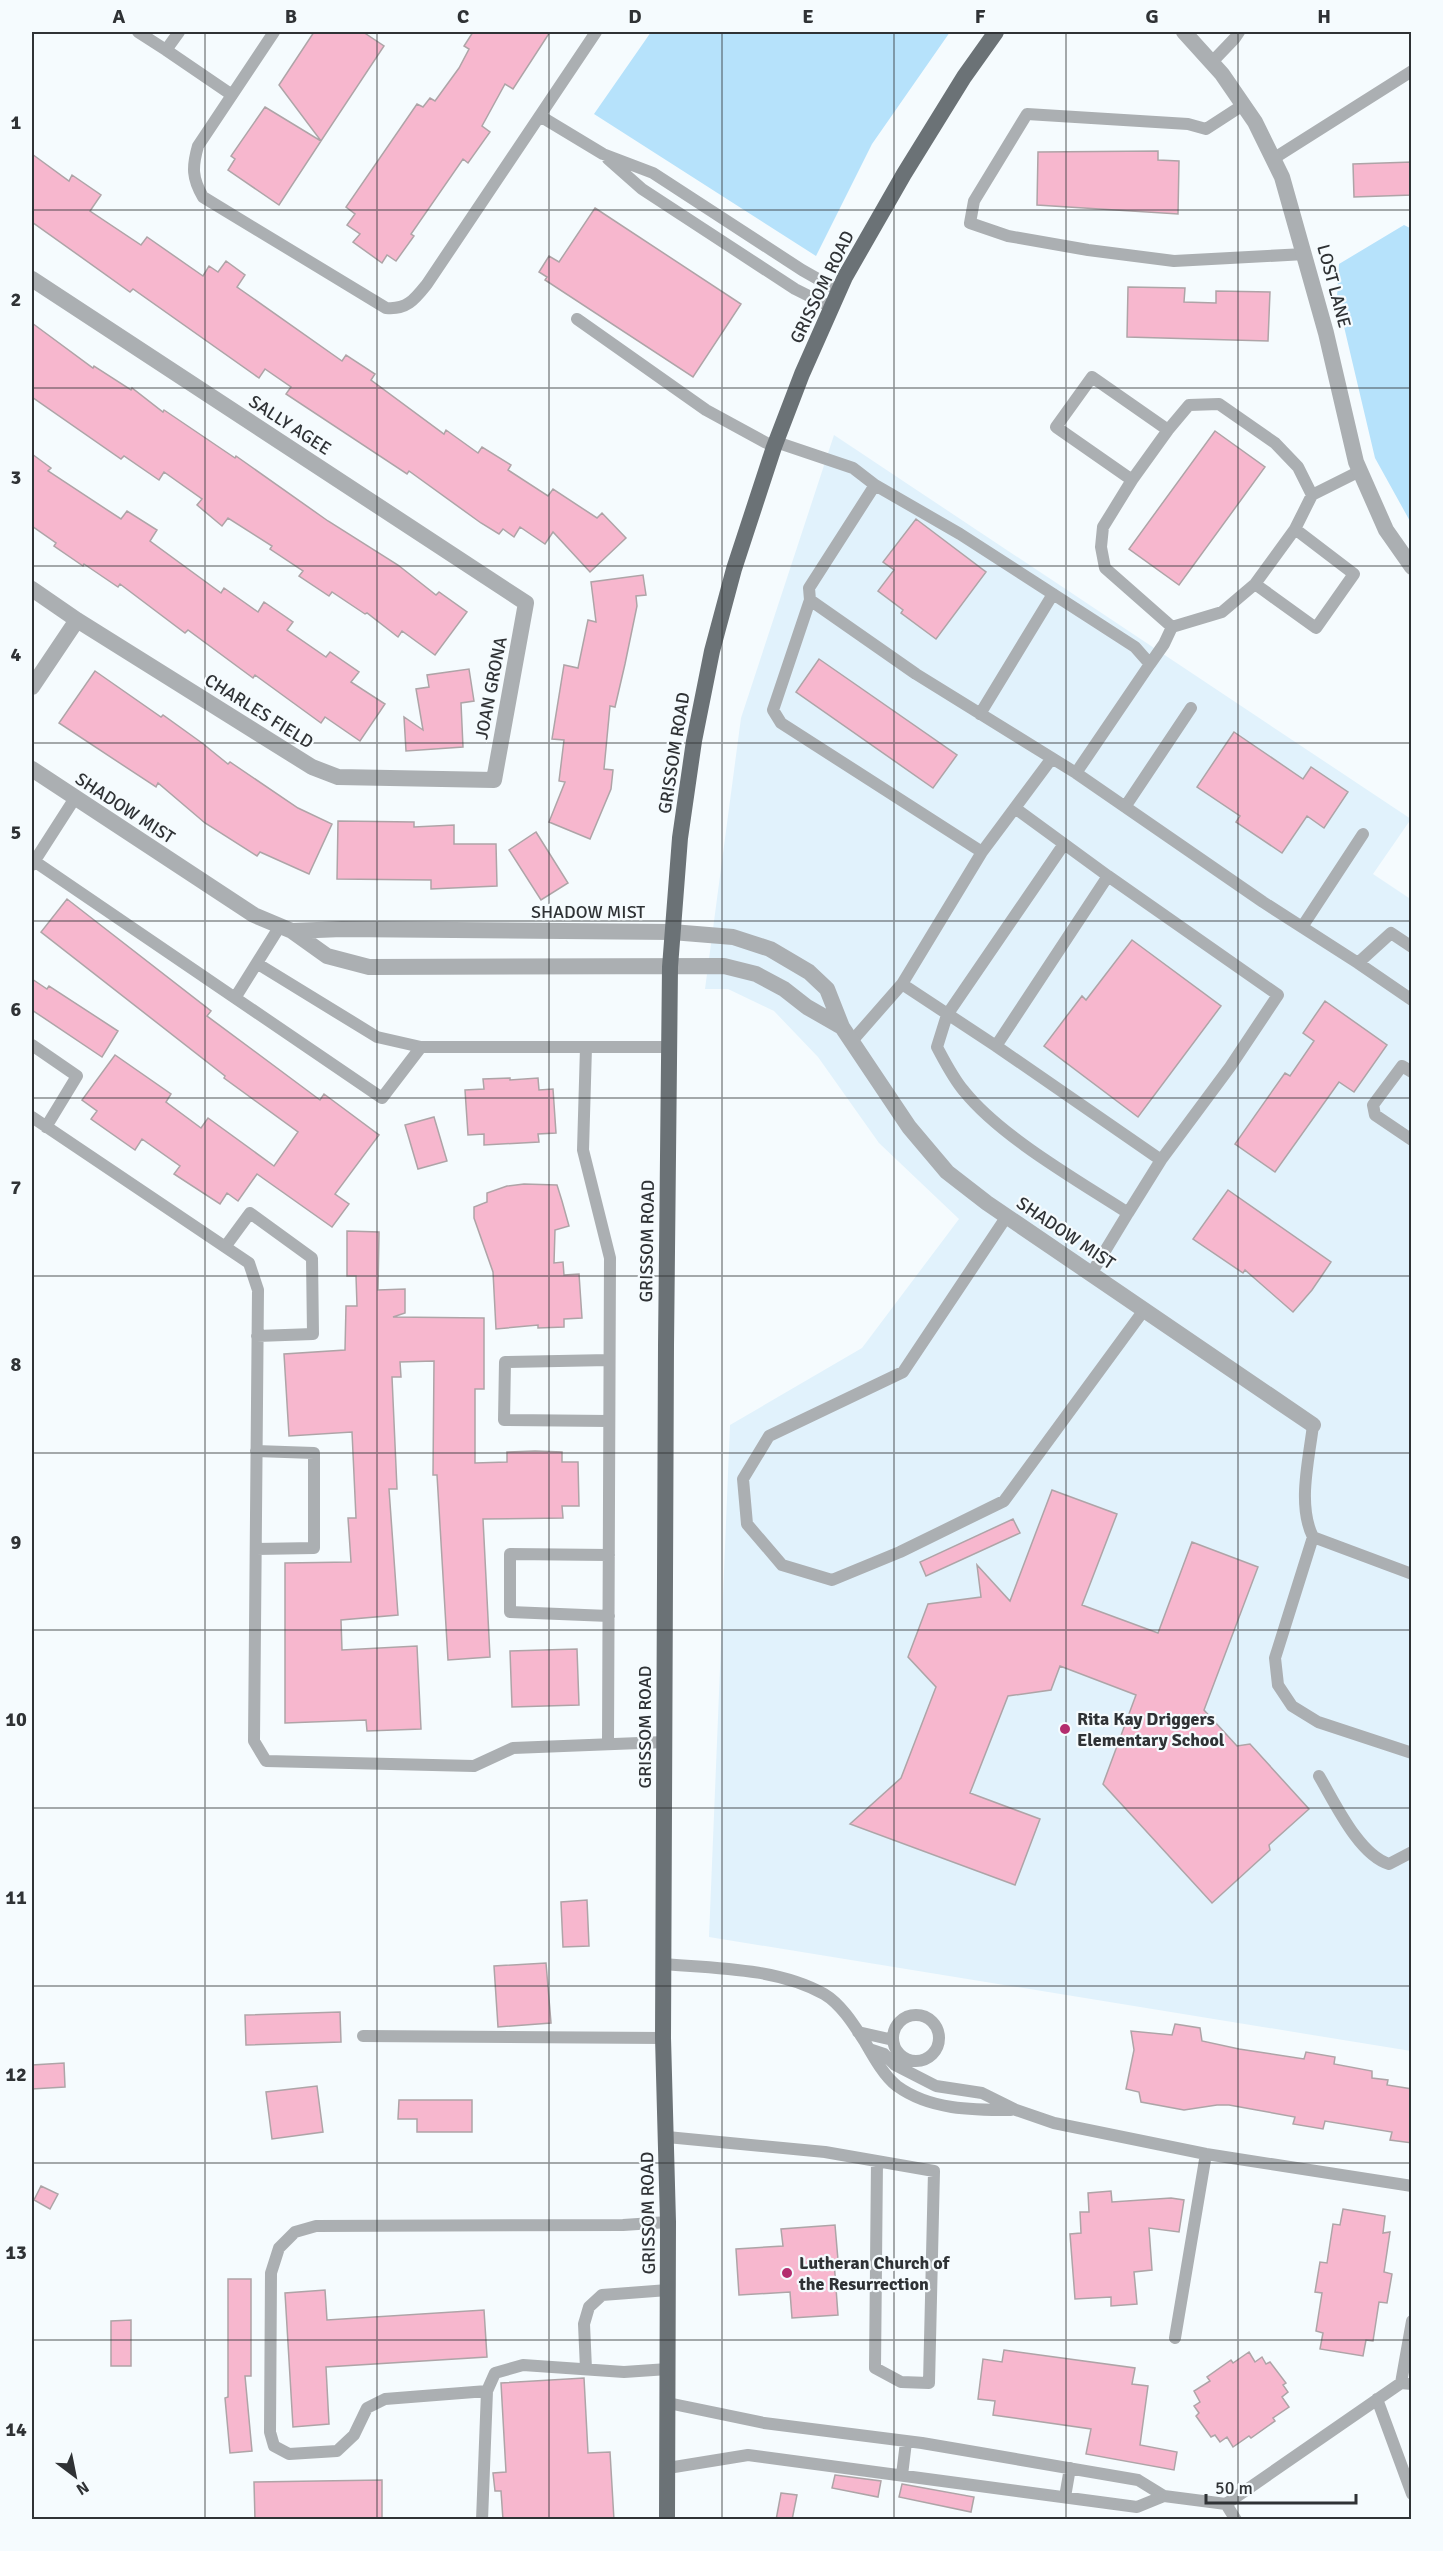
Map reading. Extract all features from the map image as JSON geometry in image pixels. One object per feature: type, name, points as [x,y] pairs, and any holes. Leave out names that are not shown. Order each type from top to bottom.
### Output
[{"type":"main road","name":"GRISSOM ROAD","points":[[667,2520],[668,2222],[663,1964],[669,1047],[672,932],[682,828],[694,741],[712,651],[734,569],[775,445],[839,291],[904,174],[964,77],[996,32]]},
{"type":"street","name":"LOST LANE","points":[[1184,32],[1212,62],[1244,105],[1282,177],[1305,254],[1360,471],[1386,530],[1412,567]]},
{"type":"street","name":"SALLY AGEE","points":[[32,279],[526,603]]},
{"type":"street","name":"CHARLES FIELD","points":[[32,589],[77,620],[312,767],[338,777],[494,780]]},
{"type":"street","name":"JOAN GRONA","points":[[494,780],[526,603]]},
{"type":"street","points":[[32,687],[77,620]]},
{"type":"street","name":"SHADOW MIST","points":[[32,769],[254,915],[286,929],[327,956],[369,967],[724,966],[756,974],[784,989],[847,1034]]},
{"type":"street","name":"SHADOW MIST","points":[[286,929],[672,932],[733,937],[770,949],[809,972],[827,989],[847,1034],[909,1127],[948,1172],[1007,1216],[1313,1425]]},
{"type":"lane","points":[[138,32],[232,95]]},
{"type":"lane","points":[[166,50],[179,32]]},
{"type":"lane","points":[[274,32],[198,146],[192,168],[194,183],[203,197],[386,308],[399,309],[413,301],[427,284],[596,32]]},
{"type":"lane","points":[[1212,62],[1239,32]]},
{"type":"lane","points":[[1273,159],[1412,71]]},
{"type":"lane","points":[[1244,105],[1206,129],[1188,124],[1027,114],[974,201],[970,223],[1008,236],[1088,250],[1174,261],[1305,254]]},
{"type":"lane","points":[[540,116],[603,154],[653,173],[802,270],[839,291]]},
{"type":"lane","points":[[603,154],[642,189],[795,289],[831,307]]},
{"type":"lane","points":[[577,319],[706,410],[775,445],[853,468],[875,485],[960,534],[1134,647],[1150,664]]},
{"type":"lane","points":[[1132,480],[1056,427],[1092,377],[1168,430]]},
{"type":"lane","points":[[1172,627],[1105,568],[1101,547],[1103,526],[1132,480],[1189,405],[1219,404],[1275,443],[1298,467],[1312,495]]},
{"type":"lane","points":[[1076,773],[1164,644],[1172,627],[1221,612],[1255,584],[1295,529],[1312,495],[1360,471]]},
{"type":"lane","points":[[875,485],[809,588],[810,600],[773,710],[781,723],[982,852]]},
{"type":"lane","points":[[1255,584],[1317,628],[1354,574],[1295,529]]},
{"type":"lane","points":[[980,714],[1053,594]]},
{"type":"lane","points":[[810,600],[916,674],[1076,773],[1412,1000]]},
{"type":"lane","points":[[1125,807],[1191,708]]},
{"type":"lane","points":[[847,1034],[902,984],[982,852],[1052,758]]},
{"type":"lane","points":[[75,798],[35,859],[382,1098],[422,1047]]},
{"type":"lane","points":[[1015,808],[1278,995],[1230,1067],[1161,1160],[1091,1274]]},
{"type":"lane","points":[[1302,927],[1363,834]]},
{"type":"lane","points":[[1064,844],[947,1015],[937,1047],[963,1091],[998,1124],[1051,1163],[1128,1213]]},
{"type":"lane","points":[[996,1046],[1108,876]]},
{"type":"lane","points":[[236,998],[258,964],[286,929]]},
{"type":"lane","points":[[1358,963],[1390,933],[1412,947]]},
{"type":"lane","points":[[258,964],[377,1037],[422,1047],[669,1047]]},
{"type":"lane","points":[[902,984],[1161,1160]]},
{"type":"lane","points":[[32,1045],[77,1076],[46,1127]]},
{"type":"lane","points":[[586,1047],[583,1150],[610,1258],[608,1744]]},
{"type":"lane","points":[[1412,1072],[1402,1066],[1373,1105],[1375,1115],[1412,1140]]},
{"type":"lane","points":[[32,1117],[249,1263],[258,1290],[254,1741],[266,1761],[474,1766],[513,1748],[665,1742]]},
{"type":"lane","points":[[225,1247],[250,1213],[312,1258],[313,1334],[257,1336]]},
{"type":"lane","points":[[1007,1216],[903,1372],[770,1436],[743,1479],[747,1524],[782,1565],[832,1580],[900,1552],[1004,1501],[1144,1310]]},
{"type":"lane","points":[[609,1360],[505,1362],[504,1420],[609,1421]]},
{"type":"lane","points":[[1313,1425],[1305,1487],[1308,1526],[1313,1537],[1275,1658],[1278,1686],[1292,1706],[1318,1722],[1412,1753]]},
{"type":"lane","points":[[256,1451],[314,1453],[314,1548],[256,1549]]},
{"type":"lane","points":[[1313,1537],[1412,1574]]},
{"type":"lane","points":[[609,1555],[510,1554],[510,1612],[609,1616]]},
{"type":"lane","points":[[1319,1776],[1351,1830],[1380,1861],[1389,1864],[1412,1852]]},
{"type":"lane","points":[[663,1964],[725,1969],[792,1979],[826,1995],[852,2021],[869,2049],[896,2085],[921,2100],[965,2110],[1016,2110]]},
{"type":"lane","points":[[858,2032],[893,2040]]},
{"type":"lane","points":[[363,2036],[663,2038]]},
{"type":"lane","points":[[869,2049],[884,2054],[895,2065],[936,2085],[982,2093],[1016,2110],[1054,2123],[1206,2154],[1412,2186]]},
{"type":"lane","points":[[667,2137],[825,2152],[877,2161],[934,2171],[929,2383],[901,2382],[875,2368],[877,2161]]},
{"type":"lane","points":[[1175,2338],[1206,2154]]},
{"type":"lane","points":[[487,2391],[385,2399],[367,2408],[354,2435],[337,2451],[288,2454],[274,2446],[270,2432],[271,2273],[279,2248],[295,2232],[315,2226],[623,2225],[668,2222]]},
{"type":"lane","points":[[586,2369],[584,2324],[589,2307],[602,2295],[668,2290]]},
{"type":"lane","points":[[668,2403],[764,2423],[906,2442],[1138,2480],[1164,2496],[1226,2504],[1377,2399],[1406,2383],[1412,2321]]},
{"type":"lane","points":[[482,2520],[487,2391],[495,2373],[523,2365],[624,2372],[668,2369]]},
{"type":"lane","points":[[1377,2399],[1412,2494]]},
{"type":"lane","points":[[902,2475],[906,2442]]},
{"type":"lane","points":[[668,2468],[748,2455],[1137,2507],[1164,2496]]},
{"type":"lane","points":[[1065,2497],[1070,2468]]},
{"type":"lane","points":[[1226,2504],[1236,2520]]},
{"type":"shaded area","points":[[651,32],[950,32],[872,144],[816,256],[594,114]]},
{"type":"shaded area","points":[[1404,225],[1412,229],[1411,523],[1375,458],[1337,297],[1339,264]]},
{"type":"shaded area","points":[[834,435],[1411,819],[1373,874],[1412,900],[1411,2051],[709,1937],[730,1425],[862,1348],[959,1219],[879,1143],[818,1057],[774,1011],[728,989],[705,989],[741,718]]},
{"type":"building","points":[[314,32],[363,32],[384,46],[321,141],[279,85]]},
{"type":"building","points":[[473,32],[550,32],[513,89],[505,84],[482,126],[490,132],[468,163],[463,159],[411,234],[414,236],[396,261],[387,255],[382,263],[353,242],[360,234],[347,225],[355,214],[346,207],[417,104],[423,107],[430,98],[435,101],[459,68],[469,49],[464,46]]},
{"type":"building","points":[[265,107],[321,141],[279,205],[228,170],[235,159],[231,156]]},
{"type":"building","points":[[1158,151],[1158,160],[1179,161],[1178,214],[1037,205],[1038,152]]},
{"type":"building","points":[[32,154],[69,181],[72,175],[101,195],[90,211],[141,245],[147,237],[203,276],[209,266],[218,272],[226,261],[245,275],[237,287],[342,361],[346,355],[375,374],[371,380],[444,434],[446,430],[478,453],[482,447],[511,465],[508,470],[548,496],[553,489],[597,518],[602,513],[626,538],[590,572],[553,532],[545,544],[520,527],[514,537],[503,529],[499,534],[481,523],[409,471],[407,474],[286,394],[291,387],[265,369],[259,378],[133,289],[130,292],[32,222]]},
{"type":"building","points":[[1412,162],[1412,195],[1354,197],[1353,164]]},
{"type":"building","points":[[595,208],[741,304],[693,377],[545,280],[547,277],[539,272],[549,256],[559,262]]},
{"type":"building","points":[[1128,287],[1185,288],[1184,302],[1216,303],[1216,291],[1270,292],[1268,341],[1127,337]]},
{"type":"building","points":[[32,323],[93,368],[94,366],[131,390],[132,388],[163,412],[164,410],[235,458],[236,456],[328,521],[398,565],[436,595],[439,592],[467,612],[435,655],[402,631],[398,637],[367,613],[365,614],[332,592],[329,596],[299,576],[303,571],[270,549],[272,546],[228,518],[222,526],[197,505],[202,499],[164,472],[159,480],[124,456],[121,459],[32,397]]},
{"type":"building","points":[[1215,431],[1265,467],[1179,585],[1129,549]]},
{"type":"building","points":[[32,454],[51,468],[48,471],[121,519],[127,511],[157,530],[150,541],[221,593],[224,588],[258,612],[264,602],[293,622],[287,630],[326,657],[330,652],[359,672],[351,682],[385,704],[360,741],[325,717],[321,723],[255,675],[253,678],[188,630],[185,633],[120,584],[118,587],[54,546],[56,543],[32,526]]},
{"type":"building","points":[[916,519],[986,572],[936,639],[901,613],[903,610],[878,591],[894,570],[883,562]]},
{"type":"building","points":[[643,575],[646,595],[636,596],[637,606],[615,707],[610,706],[604,769],[613,770],[611,789],[590,839],[549,822],[565,782],[559,781],[564,740],[552,739],[564,665],[578,668],[588,620],[596,622],[591,582]]},
{"type":"building","points":[[819,659],[957,755],[933,788],[796,692]]},
{"type":"building","points":[[469,669],[474,701],[461,703],[463,747],[406,751],[404,717],[423,730],[416,689],[429,687],[427,675]]},
{"type":"building","points":[[95,671],[161,717],[163,715],[228,764],[230,762],[298,808],[332,824],[309,874],[260,852],[257,856],[205,823],[158,783],[156,787],[59,723]]},
{"type":"building","points":[[1234,732],[1303,779],[1311,767],[1348,792],[1324,828],[1307,816],[1282,853],[1236,822],[1240,816],[1197,787]]},
{"type":"building","points":[[338,821],[414,822],[414,827],[454,825],[454,844],[496,844],[497,886],[431,889],[431,880],[337,879]]},
{"type":"building","points":[[536,832],[568,883],[541,900],[509,850]]},
{"type":"building","points":[[67,899],[211,1011],[207,1016],[320,1100],[324,1094],[379,1135],[335,1194],[349,1204],[332,1227],[257,1174],[238,1201],[227,1193],[220,1204],[174,1174],[180,1166],[142,1139],[135,1150],[91,1119],[97,1111],[82,1100],[115,1055],[171,1094],[166,1102],[201,1128],[208,1118],[274,1166],[298,1132],[224,1078],[225,1076],[41,932]]},
{"type":"building","points":[[1132,940],[1221,1006],[1138,1117],[1044,1046],[1082,996],[1086,1000]]},
{"type":"building","points":[[32,979],[47,989],[49,986],[118,1031],[102,1057],[32,1010]]},
{"type":"building","points":[[1325,1001],[1387,1045],[1354,1092],[1339,1082],[1275,1172],[1235,1144],[1285,1073],[1290,1076],[1314,1041],[1303,1033]]},
{"type":"building","points":[[510,1078],[510,1080],[538,1078],[539,1090],[553,1089],[556,1133],[538,1134],[539,1142],[484,1145],[484,1134],[468,1135],[465,1090],[484,1089],[483,1079]]},
{"type":"building","points":[[434,1117],[447,1161],[418,1169],[405,1125]]},
{"type":"building","points":[[557,1185],[569,1226],[555,1230],[554,1263],[563,1262],[564,1275],[579,1274],[582,1318],[564,1319],[564,1327],[538,1328],[538,1325],[496,1329],[493,1272],[474,1218],[474,1207],[487,1202],[487,1193],[507,1186]]},
{"type":"building","points":[[1228,1190],[1331,1262],[1312,1290],[1293,1312],[1245,1270],[1243,1273],[1193,1239]]},
{"type":"building","points":[[347,1231],[379,1232],[378,1290],[405,1289],[405,1313],[393,1317],[484,1318],[484,1389],[475,1389],[475,1463],[507,1462],[507,1452],[535,1451],[562,1452],[562,1462],[578,1462],[579,1506],[562,1506],[563,1518],[483,1519],[490,1657],[448,1660],[437,1475],[433,1475],[434,1361],[400,1362],[401,1377],[392,1377],[397,1489],[389,1489],[398,1615],[341,1620],[342,1650],[417,1646],[421,1729],[367,1731],[366,1720],[285,1723],[285,1563],[351,1562],[348,1518],[356,1518],[352,1432],[289,1436],[284,1354],[345,1350],[346,1306],[357,1306],[356,1276],[347,1276]]},
{"type":"building","points":[[1052,1490],[1117,1514],[1082,1605],[1158,1633],[1192,1542],[1258,1567],[1204,1710],[1237,1746],[1250,1744],[1309,1809],[1269,1845],[1270,1850],[1212,1903],[1103,1784],[1136,1695],[1060,1666],[1051,1690],[1008,1696],[970,1793],[1040,1819],[1015,1885],[850,1824],[901,1778],[936,1687],[908,1657],[928,1604],[981,1597],[977,1565],[1010,1601]]},
{"type":"building","points":[[1013,1519],[1020,1533],[926,1576],[920,1562]]},
{"type":"building","points":[[577,1649],[579,1705],[512,1707],[510,1651]]},
{"type":"building","points":[[587,1900],[589,1946],[563,1947],[561,1902]]},
{"type":"building","points":[[546,1963],[551,2023],[498,2027],[494,1966]]},
{"type":"building","points":[[340,2012],[341,2042],[246,2045],[245,2015]]},
{"type":"building","points":[[1175,2024],[1200,2028],[1202,2041],[1239,2049],[1304,2059],[1306,2052],[1335,2057],[1334,2064],[1372,2071],[1372,2078],[1388,2080],[1387,2085],[1412,2089],[1412,2143],[1390,2140],[1392,2132],[1325,2121],[1323,2129],[1293,2124],[1295,2117],[1229,2105],[1184,2110],[1141,2102],[1139,2092],[1126,2089],[1134,2050],[1131,2031],[1172,2035]]},
{"type":"building","points":[[64,2063],[65,2087],[32,2089],[32,2065]]},
{"type":"building","points":[[317,2086],[323,2132],[272,2139],[266,2092]]},
{"type":"building","points":[[399,2100],[472,2100],[472,2132],[417,2132],[417,2119],[398,2119]]},
{"type":"building","points":[[41,2186],[58,2194],[50,2209],[34,2200]]},
{"type":"building","points":[[1111,2191],[1112,2202],[1171,2198],[1184,2200],[1179,2232],[1149,2228],[1152,2270],[1134,2272],[1137,2304],[1111,2306],[1111,2297],[1075,2299],[1070,2234],[1081,2233],[1080,2212],[1089,2212],[1088,2193]]},
{"type":"building","points":[[1343,2209],[1385,2216],[1383,2233],[1390,2232],[1384,2272],[1392,2274],[1387,2303],[1379,2302],[1373,2341],[1366,2340],[1363,2356],[1320,2349],[1323,2333],[1316,2331],[1322,2293],[1315,2292],[1320,2262],[1327,2263],[1333,2224],[1340,2225]]},
{"type":"building","points":[[835,2225],[838,2260],[834,2261],[838,2315],[792,2318],[790,2292],[739,2295],[736,2249],[783,2246],[781,2229]]},
{"type":"building","points":[[228,2279],[251,2279],[251,2376],[245,2376],[252,2451],[230,2453],[225,2398],[228,2397]]},
{"type":"building","points":[[325,2290],[327,2320],[484,2310],[487,2357],[326,2367],[329,2424],[293,2427],[285,2293]]},
{"type":"building","points":[[131,2320],[131,2366],[111,2366],[111,2321]]},
{"type":"building","points":[[1004,2350],[1135,2368],[1132,2384],[1148,2386],[1140,2445],[1177,2452],[1174,2470],[1086,2454],[1091,2429],[993,2415],[995,2401],[978,2399],[983,2359],[1002,2362]]},
{"type":"building","points":[[1249,2352],[1255,2362],[1262,2357],[1266,2364],[1270,2362],[1286,2383],[1283,2385],[1288,2392],[1282,2397],[1289,2407],[1273,2418],[1275,2421],[1251,2438],[1249,2436],[1233,2447],[1227,2437],[1220,2442],[1215,2435],[1211,2437],[1196,2416],[1199,2413],[1194,2406],[1200,2402],[1194,2391],[1210,2381],[1207,2377],[1231,2360],[1233,2363]]},
{"type":"building","points":[[584,2378],[588,2453],[610,2452],[614,2520],[503,2520],[501,2491],[495,2491],[493,2473],[506,2472],[501,2383]]},
{"type":"building","points":[[835,2475],[881,2481],[878,2497],[832,2488]]},
{"type":"building","points":[[382,2480],[382,2520],[255,2520],[254,2482]]},
{"type":"building","points":[[902,2484],[974,2497],[971,2512],[899,2497]]},
{"type":"building","points":[[781,2493],[797,2495],[792,2520],[776,2520]]},
{"type":"place","name":"Rita Kay Driggers Elementary School","points":[[1065,1729]]},
{"type":"place","name":"Lutheran Church of the Resurrection","points":[[787,2273]]}]
